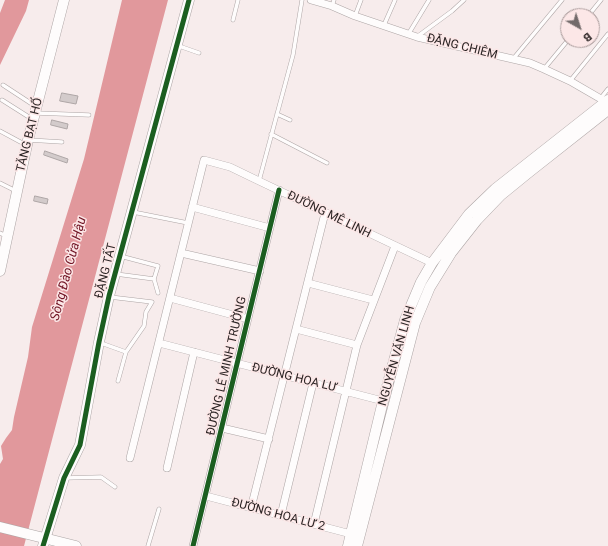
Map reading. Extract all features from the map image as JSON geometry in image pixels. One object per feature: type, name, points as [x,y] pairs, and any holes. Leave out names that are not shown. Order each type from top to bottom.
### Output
[{"type":"main road","name":"TĂNG BẠT HỔ","points":[[0,271],[3,235],[17,192],[27,143],[64,0]]},
{"type":"main road","name":"ĐẶNG TẤT","points":[[44,542],[64,478],[80,444],[98,342],[109,296],[189,0]]},
{"type":"main road","name":"NGUYỄN VĂN LINH","points":[[348,546],[383,401],[405,320],[421,282],[432,263],[473,217],[528,173],[606,103]]},
{"type":"main road","name":"NGUYỄN VĂN LINH","points":[[357,546],[415,323],[430,287],[473,217]]},
{"type":"main road","points":[[390,377],[400,380]]},
{"type":"main road","points":[[0,527],[44,542],[76,546]]},
{"type":"street","name":"ĐẶNG CHIÊM","points":[[311,0],[333,3],[355,16],[409,33],[417,37],[530,63],[544,68],[606,103]]},
{"type":"street","name":"ĐƯỜNG MÊ LINH","points":[[192,208],[204,160],[230,167],[259,180],[325,213],[432,263]]},
{"type":"street","name":"ĐƯỜNG LÊ MINH TRƯỜNG","points":[[193,546],[279,190]]},
{"type":"street","points":[[130,458],[192,208],[270,228]]},
{"type":"street","points":[[251,508],[325,213]]},
{"type":"street","points":[[314,524],[357,345],[395,246]]},
{"type":"street","points":[[181,253],[260,271]]},
{"type":"street","points":[[308,283],[373,300]]},
{"type":"street","points":[[170,298],[248,319]]},
{"type":"street","points":[[296,328],[357,345]]},
{"type":"street","name":"ĐƯỜNG HOA LƯ","points":[[159,343],[383,401]]},
{"type":"street","points":[[167,468],[194,352]]},
{"type":"street","points":[[280,515],[313,383]]},
{"type":"street","points":[[222,428],[268,439]]},
{"type":"street","name":"ĐƯỜNG HOA LƯ 2","points":[[206,496],[350,534]]},
{"type":"lane","points":[[233,20],[238,0]]},
{"type":"lane","points":[[259,180],[293,55],[302,0]]},
{"type":"lane","points":[[355,16],[361,0]]},
{"type":"lane","points":[[384,25],[395,0]]},
{"type":"lane","points":[[409,33],[429,0]]},
{"type":"lane","points":[[417,37],[452,11],[464,0]]},
{"type":"lane","points":[[512,60],[562,0]]},
{"type":"lane","points":[[594,8],[601,0]]},
{"type":"lane","points":[[570,82],[608,34]]},
{"type":"lane","points":[[177,45],[198,52]]},
{"type":"lane","points":[[544,68],[561,48]]},
{"type":"lane","points":[[3,85],[35,113]]},
{"type":"lane","points":[[606,103],[608,89]]},
{"type":"lane","points":[[2,100],[35,113],[89,115]]},
{"type":"lane","points":[[277,114],[290,120]]},
{"type":"lane","points":[[0,131],[27,143],[62,142]]},
{"type":"lane","points":[[271,134],[327,163]]},
{"type":"lane","points":[[0,183],[17,192]]},
{"type":"lane","points":[[132,211],[188,224]]},
{"type":"lane","points":[[120,256],[158,266],[154,279],[158,293]]},
{"type":"lane","points":[[115,274],[154,279]]},
{"type":"lane","points":[[109,296],[152,302],[146,312],[144,326],[126,352],[118,381]]},
{"type":"lane","points":[[98,342],[126,352]]},
{"type":"lane","points":[[64,478],[101,477],[115,487]]},
{"type":"lane","points":[[148,546],[160,509]]},
{"type":"water","points":[[5,0],[29,0],[26,11],[0,65],[0,13]]},
{"type":"water","name":"Sông Đào Cửa Hậu","points":[[122,0],[168,0],[24,546],[0,546],[0,464],[3,459],[1,446],[12,430],[28,357],[32,327],[84,159]]},
{"type":"building","points":[[62,93],[78,96],[76,104],[60,101]]},
{"type":"building","points":[[52,120],[68,124],[67,129],[51,125]]},
{"type":"building","points":[[45,151],[68,159],[67,163],[44,155]]},
{"type":"building","points":[[35,196],[48,199],[47,204],[34,201]]},
{"type":"cycle path","points":[[43,546],[64,478],[80,445],[109,296],[189,0]]},
{"type":"cycle path","points":[[193,546],[279,190]]}]
